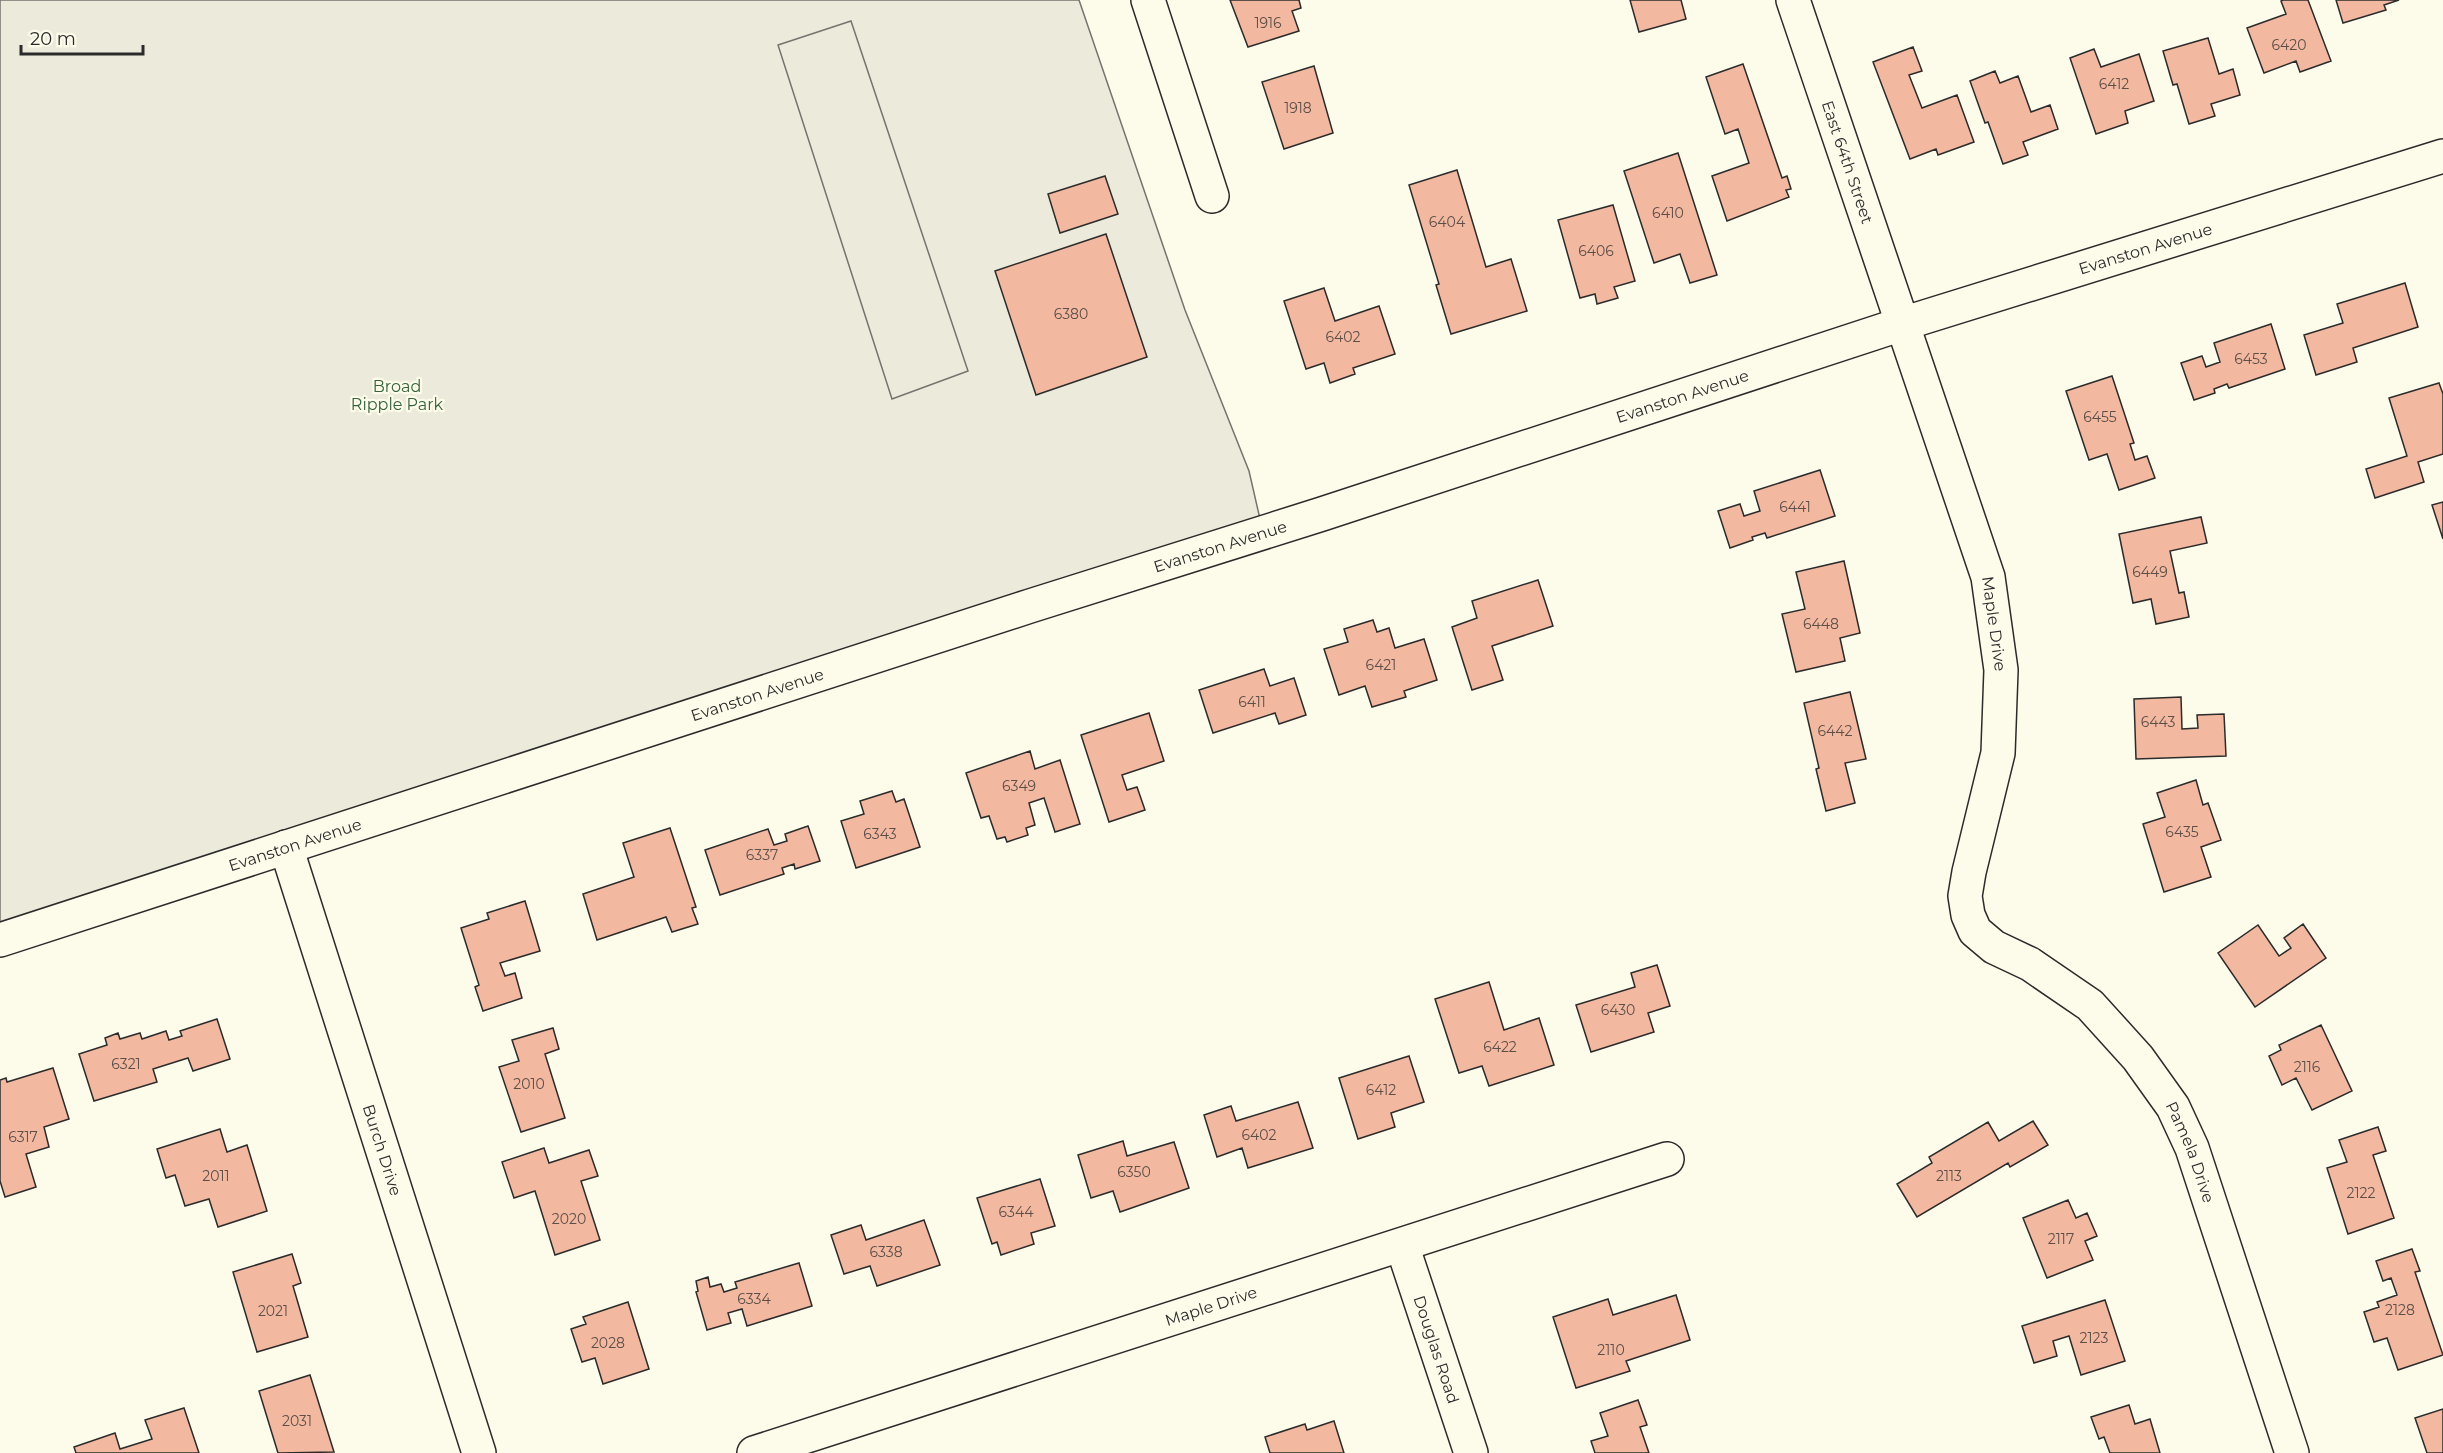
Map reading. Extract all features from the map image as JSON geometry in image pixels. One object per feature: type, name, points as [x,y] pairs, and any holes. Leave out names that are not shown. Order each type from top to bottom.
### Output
[{"type":"street","points":[[1148,0],[1212,196]]},
{"type":"street","name":"East 64th Street","points":[[1793,0],[1902,324]]},
{"type":"street","name":"Evanston Avenue","points":[[0,940],[1041,602],[1322,514],[1902,324],[2443,156]]},
{"type":"street","name":"Maple Drive","points":[[1902,324],[1988,577],[2001,670],[1998,753],[1965,896],[1968,915],[1975,931]]},
{"type":"street","name":"Burch Drive","points":[[286,847],[479,1453]]},
{"type":"street","name":"Pamela Drive","points":[[1975,931],[1994,947],[2030,964],[2090,1005],[2138,1058],[2174,1107],[2192,1148],[2292,1453]]},
{"type":"street","name":"Maple Drive","points":[[754,1453],[1667,1159]]},
{"type":"street","name":"Douglas Road","points":[[1402,1245],[1471,1453]]},
{"type":"green space","name":"Broad Ripple Park","points":[[0,0],[1079,0],[1185,310],[1249,471],[1263,532],[0,940]]},
{"type":"shaded area","points":[[851,21],[968,371],[892,399],[778,45]]},
{"type":"building","points":[[1230,0],[1299,0],[1301,8],[1292,11],[1299,31],[1248,47]]},
{"type":"building","points":[[1630,0],[1681,0],[1686,19],[1639,32]]},
{"type":"building","points":[[2308,0],[2331,61],[2300,72],[2296,61],[2264,73],[2247,28],[2286,14],[2281,1]]},
{"type":"building","points":[[2336,0],[2399,0],[2384,5],[2386,10],[2343,23]]},
{"type":"building","points":[[2208,38],[2219,74],[2233,69],[2240,95],[2211,104],[2215,116],[2189,124],[2177,84],[2173,85],[2163,51]]},
{"type":"building","points":[[1913,47],[1922,71],[1909,75],[1922,108],[1957,95],[1974,142],[1938,155],[1936,149],[1910,159],[1873,62]]},
{"type":"building","points":[[2094,49],[2101,67],[2139,54],[2154,101],[2125,111],[2128,123],[2096,134],[2070,58]]},
{"type":"building","points":[[1743,64],[1782,178],[1787,176],[1791,189],[1786,190],[1789,197],[1727,221],[1712,176],[1749,163],[1738,129],[1725,134],[1706,77]]},
{"type":"building","points":[[1314,66],[1333,133],[1284,149],[1262,82]]},
{"type":"building","points":[[1995,71],[2000,83],[2018,76],[2031,112],[2050,105],[2058,129],[2023,142],[2028,155],[2003,164],[1970,81]]},
{"type":"building","points":[[1678,153],[1717,275],[1690,283],[1680,254],[1654,263],[1624,171]]},
{"type":"building","points":[[1457,170],[1486,267],[1511,259],[1527,311],[1451,334],[1436,285],[1439,284],[1409,185]]},
{"type":"building","points":[[1105,176],[1118,214],[1060,233],[1048,194]]},
{"type":"building","points":[[1613,205],[1635,281],[1614,287],[1618,298],[1597,304],[1595,294],[1580,298],[1558,220]]},
{"type":"building","points":[[1106,234],[1147,357],[1036,395],[995,271]]},
{"type":"building","points":[[2405,283],[2418,327],[2353,348],[2357,362],[2316,375],[2304,335],[2343,323],[2337,304]]},
{"type":"building","points":[[1324,288],[1335,321],[1379,306],[1395,354],[1353,368],[1355,374],[1330,383],[1324,363],[1306,369],[1284,301]]},
{"type":"building","points":[[2271,324],[2285,369],[2229,388],[2227,384],[2214,389],[2215,393],[2194,400],[2181,363],[2202,356],[2206,367],[2220,362],[2214,343]]},
{"type":"building","points":[[2112,376],[2134,443],[2130,444],[2135,460],[2147,456],[2155,478],[2119,490],[2107,454],[2089,460],[2066,391]]},
{"type":"building","points":[[2439,383],[2443,394],[2443,454],[2418,462],[2424,482],[2375,498],[2366,469],[2407,456],[2389,398]]},
{"type":"building","points":[[1820,470],[1835,516],[1767,538],[1765,533],[1730,548],[1718,511],[1740,504],[1744,516],[1760,511],[1754,491]]},
{"type":"building","points":[[2443,502],[2443,539],[2432,505]]},
{"type":"building","points":[[2201,517],[2207,543],[2170,551],[2179,593],[2184,592],[2189,617],[2156,624],[2151,599],[2133,603],[2119,534]]},
{"type":"building","points":[[1844,561],[1860,633],[1840,638],[1845,661],[1796,672],[1782,614],[1805,609],[1796,572]]},
{"type":"building","points":[[1538,580],[1553,626],[1492,646],[1503,680],[1472,690],[1452,627],[1477,618],[1472,601]]},
{"type":"building","points":[[1373,620],[1377,632],[1389,628],[1395,648],[1424,639],[1437,680],[1404,691],[1406,697],[1372,707],[1365,686],[1339,695],[1324,649],[1348,642],[1344,629]]},
{"type":"building","points":[[1264,669],[1270,686],[1294,678],[1306,715],[1279,724],[1275,713],[1213,733],[1199,690]]},
{"type":"building","points":[[1850,692],[1866,759],[1845,763],[1855,803],[1826,811],[1804,703]]},
{"type":"building","points":[[2181,697],[2182,729],[2198,728],[2197,715],[2224,714],[2226,756],[2136,759],[2134,699]]},
{"type":"building","points":[[1149,713],[1164,761],[1122,775],[1127,790],[1137,787],[1145,810],[1109,822],[1081,735]]},
{"type":"building","points":[[1030,751],[1035,769],[1060,760],[1080,824],[1055,832],[1044,798],[1029,803],[1035,825],[1026,828],[1028,835],[1007,842],[1005,837],[997,839],[989,816],[981,818],[966,773]]},
{"type":"building","points":[[2196,780],[2203,805],[2208,803],[2221,840],[2201,847],[2211,877],[2164,892],[2143,824],[2165,817],[2157,793]]},
{"type":"building","points":[[892,791],[896,802],[904,799],[920,847],[856,868],[841,821],[864,814],[860,801]]},
{"type":"building","points":[[808,826],[820,861],[795,869],[794,864],[782,868],[784,874],[720,895],[705,850],[768,829],[774,845],[787,841],[785,834]]},
{"type":"building","points":[[670,828],[696,907],[692,908],[698,924],[672,932],[666,917],[597,940],[583,894],[634,877],[623,843]]},
{"type":"building","points":[[525,901],[540,951],[500,963],[505,976],[515,973],[522,998],[483,1011],[475,987],[479,985],[461,928],[489,919],[487,913]]},
{"type":"building","points":[[2303,924],[2326,958],[2255,1007],[2218,953],[2258,925],[2279,956],[2291,948],[2284,938]]},
{"type":"building","points":[[1657,965],[1670,1006],[1648,1013],[1654,1032],[1591,1052],[1576,1005],[1635,987],[1631,973]]},
{"type":"building","points":[[1489,982],[1504,1030],[1539,1018],[1554,1065],[1489,1086],[1482,1066],[1459,1073],[1435,999]]},
{"type":"building","points":[[217,1019],[230,1059],[193,1071],[188,1058],[153,1069],[157,1082],[94,1101],[79,1054],[107,1045],[105,1038],[118,1033],[120,1039],[140,1033],[142,1039],[166,1031],[169,1040],[182,1036],[180,1031]]},
{"type":"building","points":[[2321,1025],[2352,1091],[2312,1110],[2296,1078],[2282,1085],[2269,1056],[2281,1050],[2279,1045]]},
{"type":"building","points":[[553,1028],[559,1049],[545,1054],[565,1118],[521,1132],[499,1067],[519,1061],[512,1040]]},
{"type":"building","points":[[1409,1056],[1424,1102],[1391,1113],[1395,1127],[1358,1139],[1339,1078]]},
{"type":"building","points":[[53,1068],[69,1119],[44,1127],[49,1147],[26,1154],[36,1187],[5,1197],[0,1181],[0,1080],[6,1078],[7,1082]]},
{"type":"building","points":[[1298,1102],[1313,1148],[1248,1168],[1242,1148],[1217,1157],[1204,1115],[1231,1106],[1236,1121]]},
{"type":"building","points":[[2033,1121],[2048,1145],[2010,1167],[2008,1163],[1917,1217],[1897,1184],[1932,1163],[1929,1157],[1988,1122],[1999,1141]]},
{"type":"building","points":[[2378,1127],[2386,1151],[2373,1155],[2394,1218],[2348,1234],[2327,1168],[2347,1162],[2339,1140]]},
{"type":"building","points":[[220,1129],[227,1152],[247,1145],[267,1211],[218,1227],[209,1199],[185,1206],[175,1175],[166,1178],[157,1149]]},
{"type":"building","points":[[1123,1141],[1127,1156],[1174,1142],[1189,1188],[1120,1212],[1113,1191],[1091,1198],[1078,1155]]},
{"type":"building","points":[[544,1148],[549,1163],[589,1150],[598,1176],[581,1181],[600,1240],[555,1255],[535,1191],[514,1198],[502,1162]]},
{"type":"building","points":[[1040,1179],[1055,1226],[1031,1233],[1034,1244],[1001,1255],[997,1242],[992,1244],[977,1198]]},
{"type":"building","points":[[2068,1200],[2076,1218],[2087,1213],[2097,1236],[2085,1241],[2093,1260],[2047,1278],[2023,1218]]},
{"type":"building","points":[[924,1220],[940,1265],[877,1286],[870,1266],[844,1274],[831,1235],[861,1225],[866,1240]]},
{"type":"building","points":[[2412,1249],[2420,1271],[2415,1272],[2443,1355],[2398,1370],[2387,1338],[2374,1342],[2364,1312],[2379,1307],[2377,1302],[2397,1295],[2391,1278],[2383,1281],[2376,1261]]},
{"type":"building","points":[[292,1254],[301,1283],[293,1286],[308,1337],[257,1352],[233,1272]]},
{"type":"building","points":[[799,1263],[812,1306],[747,1326],[742,1309],[728,1313],[731,1323],[707,1330],[696,1292],[698,1291],[696,1281],[708,1277],[710,1287],[721,1284],[724,1292],[737,1288],[735,1282]]},
{"type":"building","points":[[1676,1295],[1690,1340],[1626,1361],[1630,1371],[1576,1388],[1553,1317],[1608,1299],[1613,1315]]},
{"type":"building","points":[[2105,1300],[2125,1361],[2081,1375],[2069,1336],[2053,1341],[2057,1356],[2034,1363],[2022,1326]]},
{"type":"building","points":[[628,1302],[649,1369],[603,1384],[595,1358],[582,1362],[571,1329],[586,1324],[583,1317]]},
{"type":"building","points":[[310,1375],[334,1452],[278,1453],[259,1391]]},
{"type":"building","points":[[1638,1400],[1647,1425],[1640,1427],[1649,1453],[1595,1453],[1591,1441],[1608,1436],[1600,1413]]},
{"type":"building","points":[[2129,1405],[2135,1424],[2150,1419],[2160,1453],[2110,1453],[2104,1437],[2099,1439],[2091,1417]]},
{"type":"building","points":[[184,1408],[199,1453],[76,1453],[74,1447],[115,1433],[120,1449],[152,1439],[145,1420]]},
{"type":"building","points":[[2443,1409],[2443,1453],[2427,1453],[2415,1418]]},
{"type":"building","points":[[1334,1421],[1344,1453],[1270,1453],[1265,1437],[1305,1424],[1307,1430]]}]
